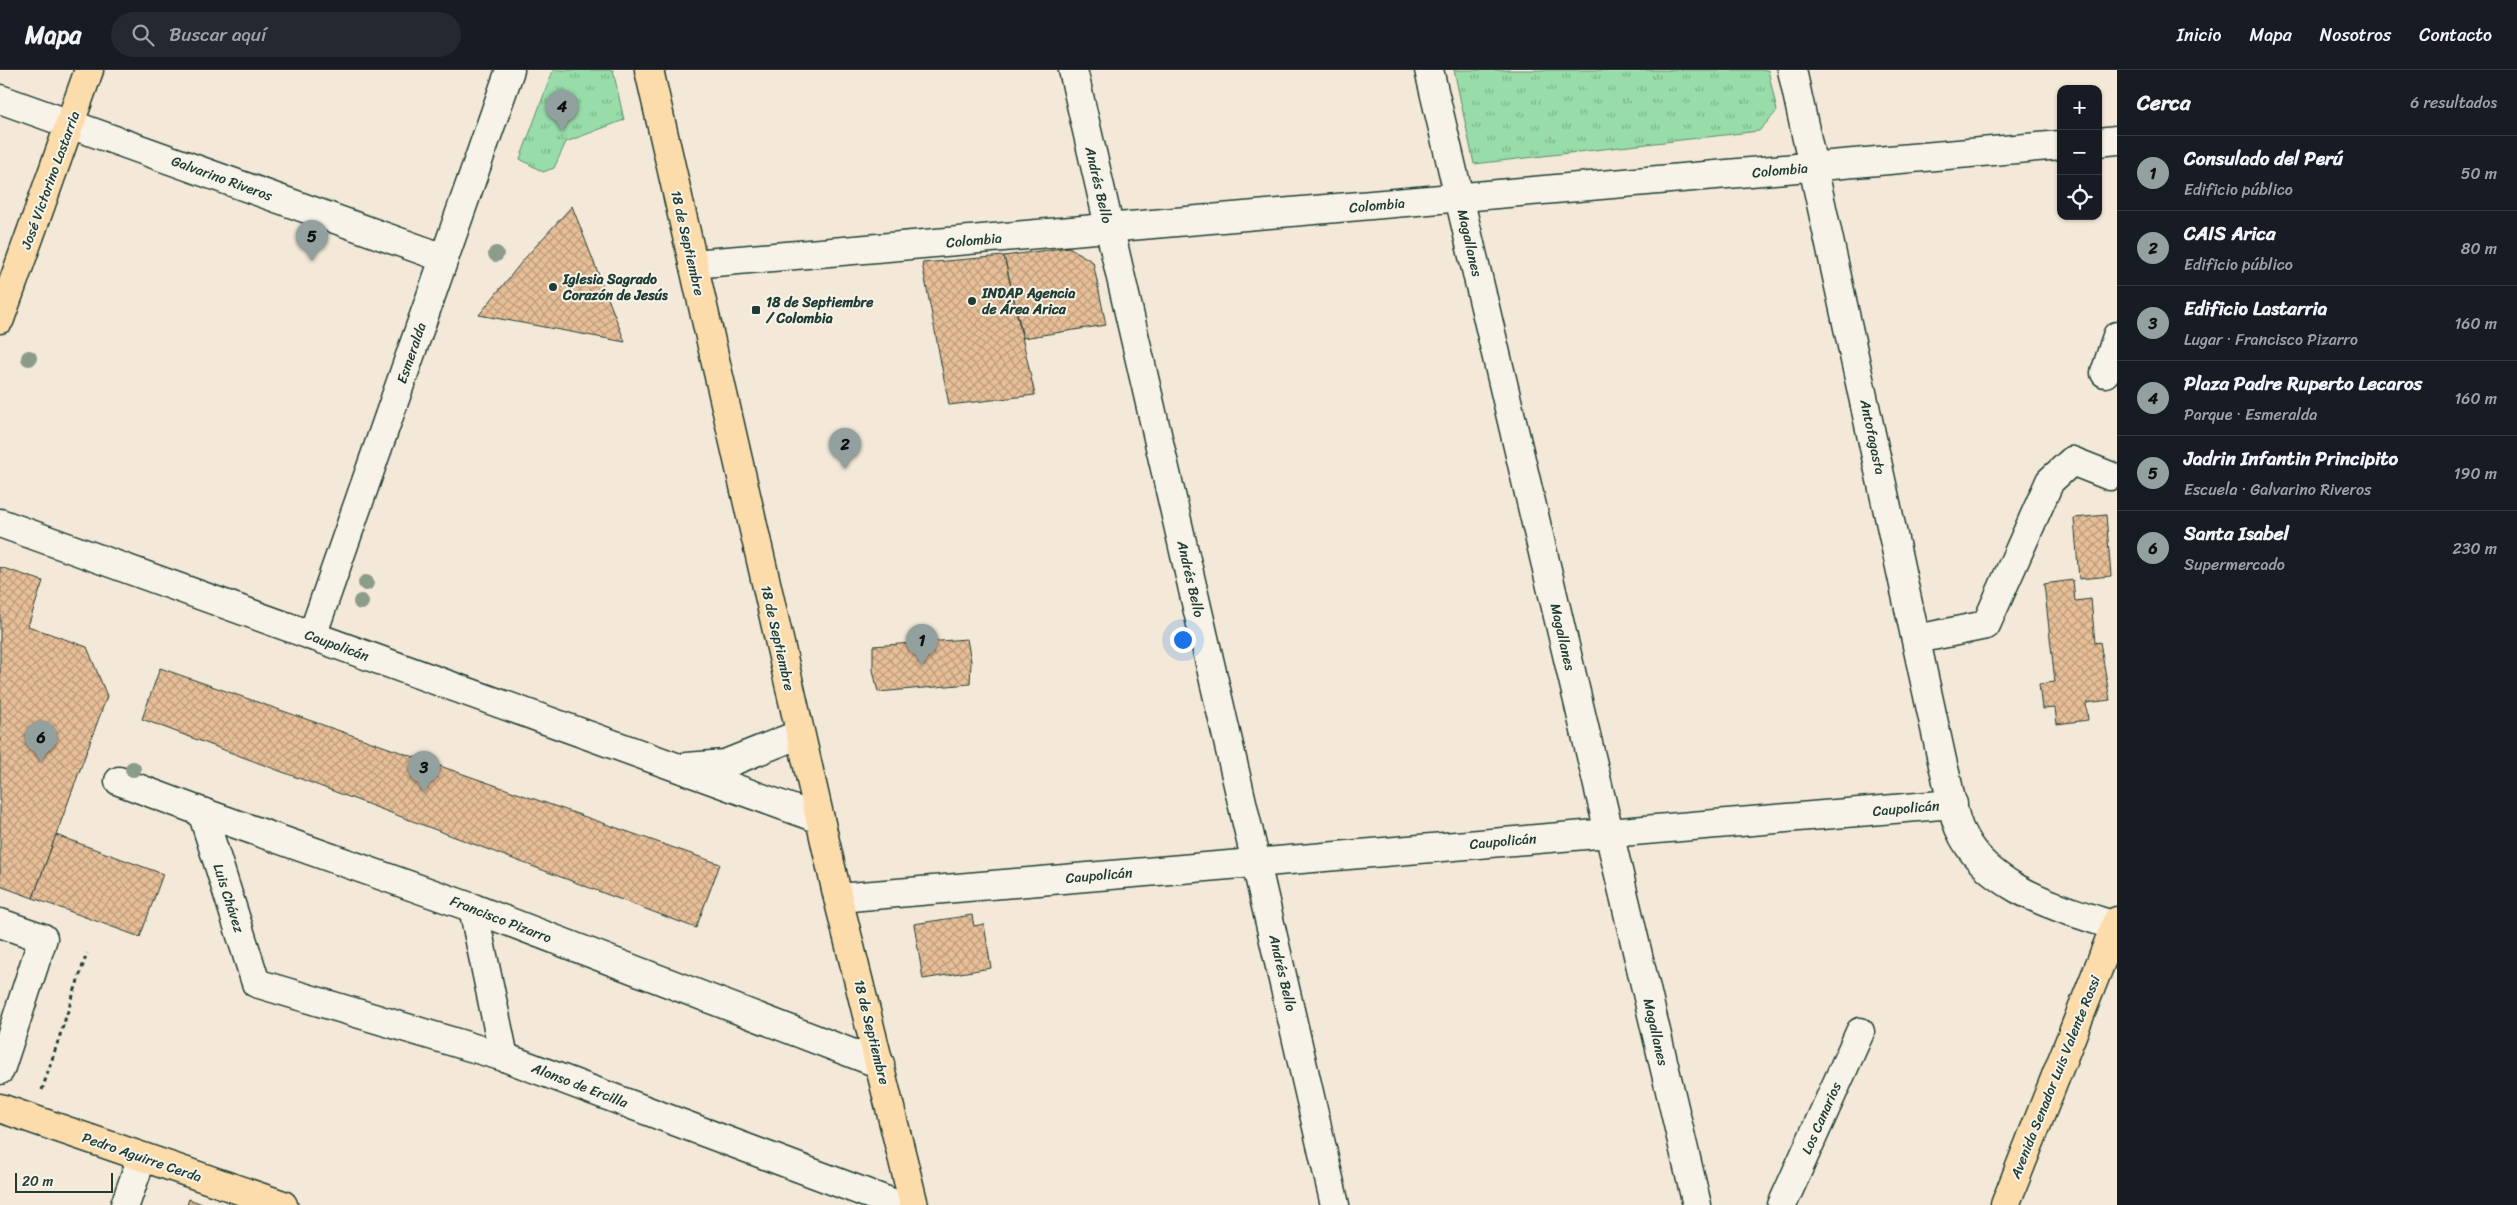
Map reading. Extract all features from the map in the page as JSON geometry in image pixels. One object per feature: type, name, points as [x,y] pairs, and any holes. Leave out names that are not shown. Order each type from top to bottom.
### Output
[{"type":"main road","name":"José Victorino Lastarria","points":[[0,319],[89,70]]},
{"type":"main road","name":"18 de Septiembre","points":[[649,70],[838,898],[914,1205]]},
{"type":"main road","name":"Avenida Senador Luis Valente Rossi","points":[[2004,1205],[2116,923]]},
{"type":"main road","name":"Pedro Aguirre Cerda","points":[[0,1108],[283,1205]]},
{"type":"street","name":"Esmeralda","points":[[312,636],[510,70]]},
{"type":"street","name":"Andrés Bello","points":[[1073,70],[1335,1205]]},
{"type":"street","name":"Magallanes","points":[[1429,70],[1697,1205]]},
{"type":"street","name":"Antofagasta","points":[[1792,70],[1953,804]]},
{"type":"street","name":"Galvarino Riveros","points":[[0,98],[444,258]]},
{"type":"street","points":[[2102,142],[2117,140]]},
{"type":"street","name":"Colombia","points":[[693,264],[2057,145]]},
{"type":"street","points":[[2105,373],[2117,336]]},
{"type":"street","points":[[1917,639],[1986,625],[2050,481],[2072,461],[2110,476]]},
{"type":"street","name":"Caupolicán","points":[[0,523],[820,820]]},
{"type":"street","name":"Caupolicán","points":[[675,767],[696,768],[725,764],[800,734]]},
{"type":"street","name":"Francisco Pizarro","points":[[119,780],[202,812],[473,908],[880,1064]]},
{"type":"street","name":"Caupolicán","points":[[838,898],[1953,804],[1959,828],[1970,847],[1998,878],[2015,888],[2116,923]]},
{"type":"street","name":"Luis Chávez","points":[[202,812],[256,983]]},
{"type":"street","points":[[473,908],[504,1057]]},
{"type":"street","points":[[0,923],[43,938],[10,1010],[0,1070]]},
{"type":"street","name":"Alonso de Ercilla","points":[[256,983],[504,1057],[898,1205]]},
{"type":"street","name":"Los Canarios","points":[[1782,1205],[1860,1032]]},
{"type":"street","points":[[125,1205],[142,1158]]},
{"type":"path","points":[[33,1120],[87,953]]},
{"type":"green space","points":[[553,70],[613,70],[624,120],[566,142],[554,168],[543,172],[520,159]]},
{"type":"green space","points":[[1454,70],[1768,70],[1777,111],[1759,131],[1474,164]]},
{"type":"building","name":"Iglesia Sagrado Corazón de Jesús","points":[[572,206],[625,342],[479,315],[525,258]]},
{"type":"building","points":[[1069,247],[1093,262],[1106,325],[1023,338],[1004,256]]},
{"type":"building","name":"INDAP Agencia de Área Arica","points":[[1004,256],[1035,395],[949,405],[922,263]]},
{"type":"building","points":[[2106,515],[2111,576],[2079,579],[2074,518]]},
{"type":"building","points":[[0,567],[43,581],[28,626],[87,647],[107,696],[33,898],[0,886]]},
{"type":"building","points":[[2073,580],[2075,601],[2091,599],[2095,643],[2100,642],[2110,700],[2086,703],[2088,720],[2057,724],[2055,708],[2042,709],[2039,684],[2055,682],[2044,584]]},
{"type":"building","points":[[967,639],[971,661],[970,684],[878,692],[873,670],[873,646]]},
{"type":"building","points":[[160,668],[720,864],[696,928],[142,719]]},
{"type":"building","points":[[56,835],[163,874],[140,937],[33,898]]},
{"type":"building","points":[[972,915],[974,926],[984,924],[991,968],[923,979],[914,924]]},
{"type":"building","points":[[189,1199],[205,1205],[187,1205]]},
{"type":"place","name":"Plaza Padre Ruperto Lecaros","points":[[562,131]]},
{"type":"place","name":"Jadrin Infantin Principito","points":[[312,261]]},
{"type":"place","name":"Iglesia Sagrado Corazón de Jesús","points":[[553,287]]},
{"type":"place","name":"INDAP Agencia de Área Arica","points":[[972,301]]},
{"type":"place","name":"18 de Septiembre / Colombia","points":[[756,310]]},
{"type":"place","name":"CAIS Arica","points":[[845,469]]},
{"type":"place","name":"Consulado del Perú","points":[[922,665]]},
{"type":"place","name":"Santa Isabel","points":[[41,762]]},
{"type":"place","name":"Edificio Lastarria","points":[[424,792]]}]
